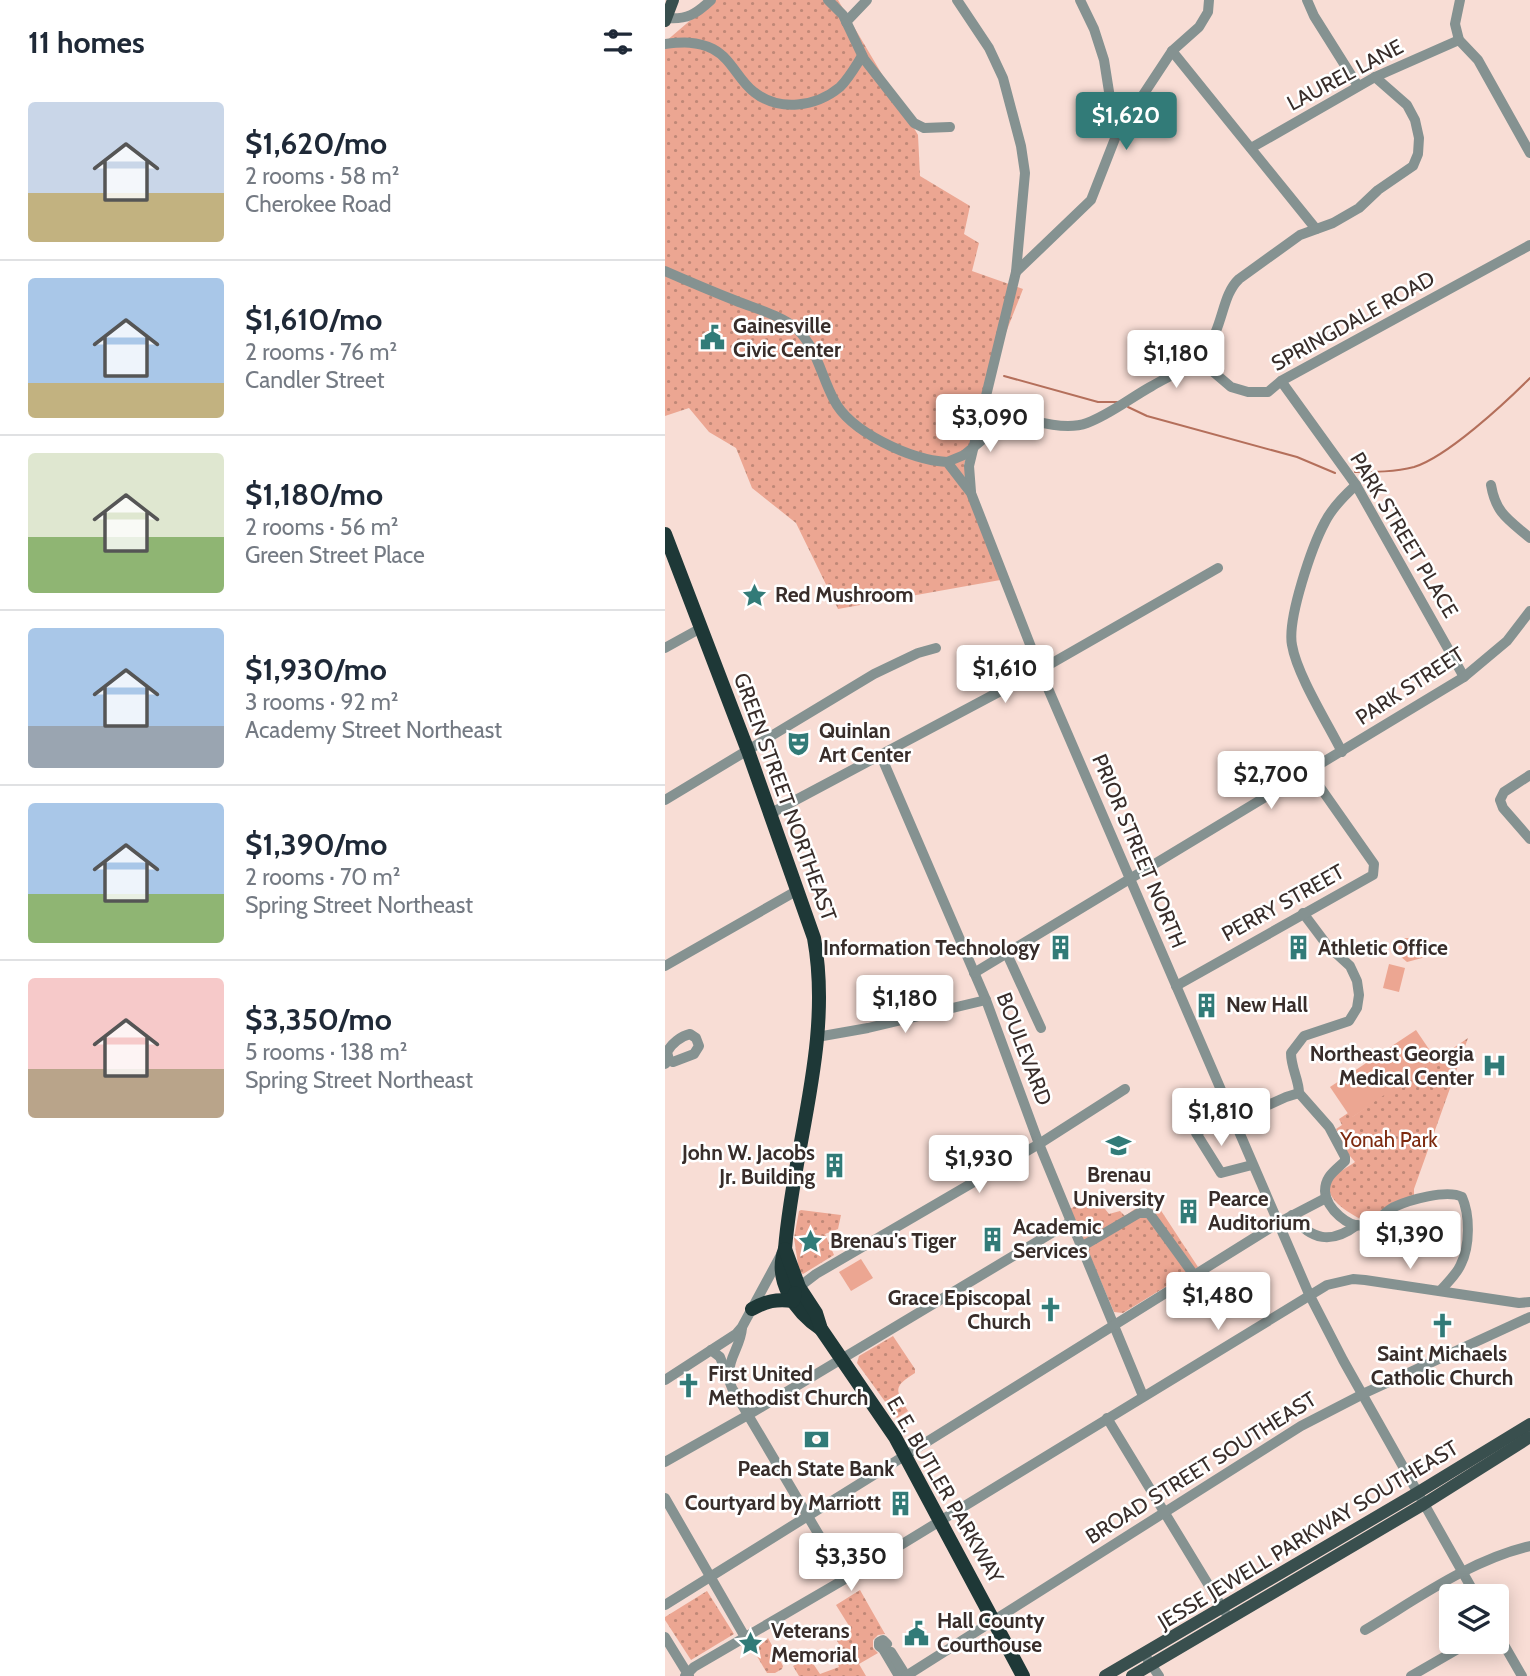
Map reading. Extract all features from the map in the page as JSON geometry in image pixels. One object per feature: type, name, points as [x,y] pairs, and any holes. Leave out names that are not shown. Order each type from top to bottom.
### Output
[{"type":"highway","name":"GREEN STREET NORTHEAST","points":[[665,534],[772,815],[817,955],[817,1037],[785,1249]]},
{"type":"highway","name":"E. E. BUTLER PARKWAY","points":[[785,1249],[799,1287],[816,1313],[821,1329],[904,1454],[1023,1676]]},
{"type":"highway","name":"E. E. BUTLER PARKWAY","points":[[785,1249],[780,1262],[781,1273],[793,1301],[806,1319],[821,1329]]},
{"type":"highway","points":[[752,1310],[765,1302],[793,1301],[799,1287]]},
{"type":"main road","points":[[666,20],[673,0]]},
{"type":"main road","name":"JESSE JEWELL PARKWAY SOUTHEAST","points":[[1421,1499],[1530,1424]]},
{"type":"main road","name":"JESSE JEWELL PARKWAY SOUTHEAST","points":[[1132,1676],[1226,1613],[1530,1437]]},
{"type":"main road","name":"JESSE JEWELL PARKWAY SOUTHEAST","points":[[1105,1676],[1152,1665]]},
{"type":"street","points":[[666,20],[694,15],[711,0]]},
{"type":"street","points":[[828,0],[843,15],[862,56],[914,123],[924,128],[950,127]]},
{"type":"street","points":[[846,22],[867,0]]},
{"type":"street","points":[[957,0],[989,47],[1003,78],[1021,146],[1025,173],[1016,272],[969,466],[971,493]]},
{"type":"street","points":[[1080,0],[1094,29],[1104,60],[1116,136]]},
{"type":"street","points":[[1016,272],[1091,200],[1116,136],[1172,51],[1199,27],[1208,12],[1209,0]]},
{"type":"street","points":[[1307,0],[1314,16],[1358,86]]},
{"type":"street","points":[[1460,0],[1455,24],[1459,40],[1478,60],[1530,153]]},
{"type":"street","name":"LAUREL LANE","points":[[1251,148],[1375,77],[1459,40]]},
{"type":"street","points":[[670,44],[693,42],[714,50],[730,62],[753,92],[774,104],[791,106],[804,104],[838,89],[862,56]]},
{"type":"street","points":[[1172,51],[1317,229]]},
{"type":"street","points":[[984,402],[1021,417],[1058,425],[1084,424],[1115,410],[1197,358],[1217,332],[1232,285],[1300,235],[1333,223],[1359,208],[1378,190],[1413,166],[1418,154],[1419,138],[1415,120],[1407,105],[1375,77]]},
{"type":"street","name":"SPRINGDALE ROAD","points":[[1197,358],[1231,387],[1248,392],[1268,392],[1281,381],[1530,245]]},
{"type":"street","points":[[665,271],[757,308],[795,327],[812,347],[835,403],[851,423],[895,447],[947,462],[974,448],[993,431],[1021,417]]},
{"type":"street","name":"PARK STREET PLACE","points":[[1281,381],[1356,485],[1464,677]]},
{"type":"street","points":[[947,462],[971,493]]},
{"type":"street","points":[[1342,752],[1297,663],[1291,643],[1293,622],[1310,556],[1325,520],[1356,485]]},
{"type":"street","points":[[1492,485],[1494,502],[1505,517],[1530,538]]},
{"type":"street","name":"PRIOR STREET NORTH","points":[[971,493],[1040,670],[1309,1294],[1470,1584]]},
{"type":"street","points":[[772,815],[1040,670],[1218,568]]},
{"type":"street","name":"PARK STREET","points":[[974,973],[1464,677],[1507,641],[1530,611]]},
{"type":"street","points":[[665,648],[701,628]]},
{"type":"street","points":[[665,800],[874,674],[918,653],[936,648]]},
{"type":"street","name":"BOULEVARD","points":[[881,756],[986,1000],[1039,1144],[1143,1396]]},
{"type":"street","name":"PERRY STREET","points":[[1176,986],[1373,875],[1374,864],[1308,770]]},
{"type":"street","points":[[1530,775],[1504,792],[1500,800],[1530,839]]},
{"type":"street","points":[[665,966],[798,890]]},
{"type":"street","points":[[1303,913],[1327,945],[1350,966],[1357,981],[1359,995],[1357,1008],[1349,1021],[1304,1036],[1291,1053],[1291,1069],[1299,1085],[1299,1093],[1329,1127],[1345,1157],[1345,1161],[1329,1174],[1325,1198],[1341,1218],[1363,1226],[1373,1223],[1393,1208],[1424,1197],[1454,1194],[1462,1197],[1467,1210],[1467,1236],[1461,1265],[1440,1291]]},
{"type":"street","points":[[1007,954],[1041,1028]]},
{"type":"street","points":[[817,1037],[868,1028],[986,1000]]},
{"type":"street","points":[[799,1287],[816,1274],[1039,1144],[1125,1088]]},
{"type":"street","points":[[1252,1165],[1221,1173],[1196,1133],[1231,1117],[1299,1093]]},
{"type":"street","points":[[665,1605],[1278,1223],[1325,1198]]},
{"type":"street","points":[[1081,1247],[1139,1213],[1149,1213],[1194,1275]]},
{"type":"street","points":[[1292,1215],[1304,1229],[1329,1239],[1344,1235],[1357,1225]]},
{"type":"street","points":[[665,1462],[1070,1222]]},
{"type":"street","points":[[665,1380],[736,1334],[752,1310],[774,1263],[785,1249]]},
{"type":"street","points":[[665,1637],[687,1675],[745,1637],[941,1521],[1327,1285],[1353,1279],[1524,1303],[1528,1319]]},
{"type":"street","name":"BROAD STREET SOUTHEAST","points":[[903,1676],[1301,1426],[1528,1319]]},
{"type":"street","points":[[742,1327],[740,1341],[731,1362],[731,1383],[845,1579]]},
{"type":"street","points":[[711,1350],[713,1360],[725,1380],[731,1383]]},
{"type":"street","points":[[1107,1418],[1226,1613]]},
{"type":"street","points":[[665,1498],[745,1637]]},
{"type":"street","points":[[1365,1630],[1463,1572],[1495,1557],[1530,1546]]},
{"type":"street","points":[[885,1647],[903,1676]]},
{"type":"street","points":[[1411,1676],[1449,1654]]},
{"type":"street","points":[[1509,1654],[1522,1676]]},
{"type":"green space","points":[[714,0],[838,0],[918,135],[920,176],[970,206],[964,234],[979,243],[972,271],[1023,289],[1005,335],[964,465],[1006,579],[838,609],[796,523],[752,488],[736,448],[709,432],[689,408],[665,416],[665,42]]},
{"type":"green space","points":[[1404,938],[1418,938],[1426,955],[1407,962],[1396,949]]},
{"type":"green space","points":[[1389,964],[1405,968],[1399,992],[1383,988]]},
{"type":"green space","points":[[1416,1030],[1437,1061],[1351,1118],[1330,1087]]},
{"type":"green space","name":"Yonah Park","points":[[1468,1038],[1414,1195],[1392,1203],[1373,1216],[1372,1221],[1363,1222],[1338,1204],[1330,1192],[1332,1179],[1355,1162],[1345,1150],[1336,1129],[1342,1125],[1339,1119],[1348,1113],[1352,1117]]},
{"type":"green space","points":[[1094,1195],[1109,1214],[1120,1211],[1125,1216],[1144,1205],[1158,1206],[1198,1267],[1123,1313],[1114,1312],[1070,1209]]},
{"type":"green space","points":[[801,1210],[841,1215],[838,1229],[825,1234],[834,1255],[803,1274],[799,1271],[794,1238]]},
{"type":"green space","points":[[861,1259],[873,1278],[851,1291],[839,1272]]},
{"type":"green space","points":[[893,1336],[915,1369],[915,1373],[898,1389],[908,1411],[897,1418],[857,1363],[859,1356]]},
{"type":"green space","points":[[860,1590],[885,1634],[878,1635],[873,1640],[873,1648],[878,1653],[859,1664],[866,1676],[799,1676],[793,1666],[812,1655],[810,1659],[820,1674],[839,1667],[838,1664],[847,1658],[836,1639],[851,1629],[836,1605]]},
{"type":"green space","points":[[707,1591],[734,1634],[691,1660],[665,1617]]},
{"type":"green space","points":[[768,1638],[783,1666],[775,1673],[767,1673],[752,1648]]},
{"type":"waterway","points":[[1004,376],[1098,402],[1117,402]]},
{"type":"waterway","points":[[1355,472],[1399,470],[1427,461],[1459,441],[1530,378]]},
{"type":"waterway","points":[[1128,407],[1147,416],[1297,457],[1335,473]]},
{"type":"place","name":"Gainesville Civic Center","points":[[713,338]]},
{"type":"place","name":"Red Mushroom","points":[[755,595]]},
{"type":"place","name":"Quinlan Art Center","points":[[799,743]]},
{"type":"place","name":"Information Technology","points":[[1060,948]]},
{"type":"place","name":"Athletic Office","points":[[1298,948]]},
{"type":"place","name":"New Hall","points":[[1206,1005]]},
{"type":"place","name":"Northeast Georgia Medical Center","points":[[1494,1066]]},
{"type":"place","name":"Brenau University","points":[[1119,1146]]},
{"type":"place","name":"John W. Jacobs Jr. Building","points":[[835,1165]]},
{"type":"place","name":"Pearce Auditorium","points":[[1188,1211]]},
{"type":"place","name":"Academic Services","points":[[993,1239]]},
{"type":"place","name":"Brenau's Tiger","points":[[810,1241]]},
{"type":"place","name":"Grace Episcopal Church","points":[[1051,1310]]},
{"type":"place","name":"Saint Michaels Catholic Church","points":[[1442,1325]]},
{"type":"place","name":"First United Methodist Church","points":[[688,1386]]},
{"type":"place","name":"Peach State Bank","points":[[816,1440]]},
{"type":"place","name":"Courtyard by Marriott","points":[[901,1503]]},
{"type":"place","name":"Hall County Courthouse","points":[[917,1633]]},
{"type":"place","name":"Veterans Memorial","points":[[751,1643]]}]
